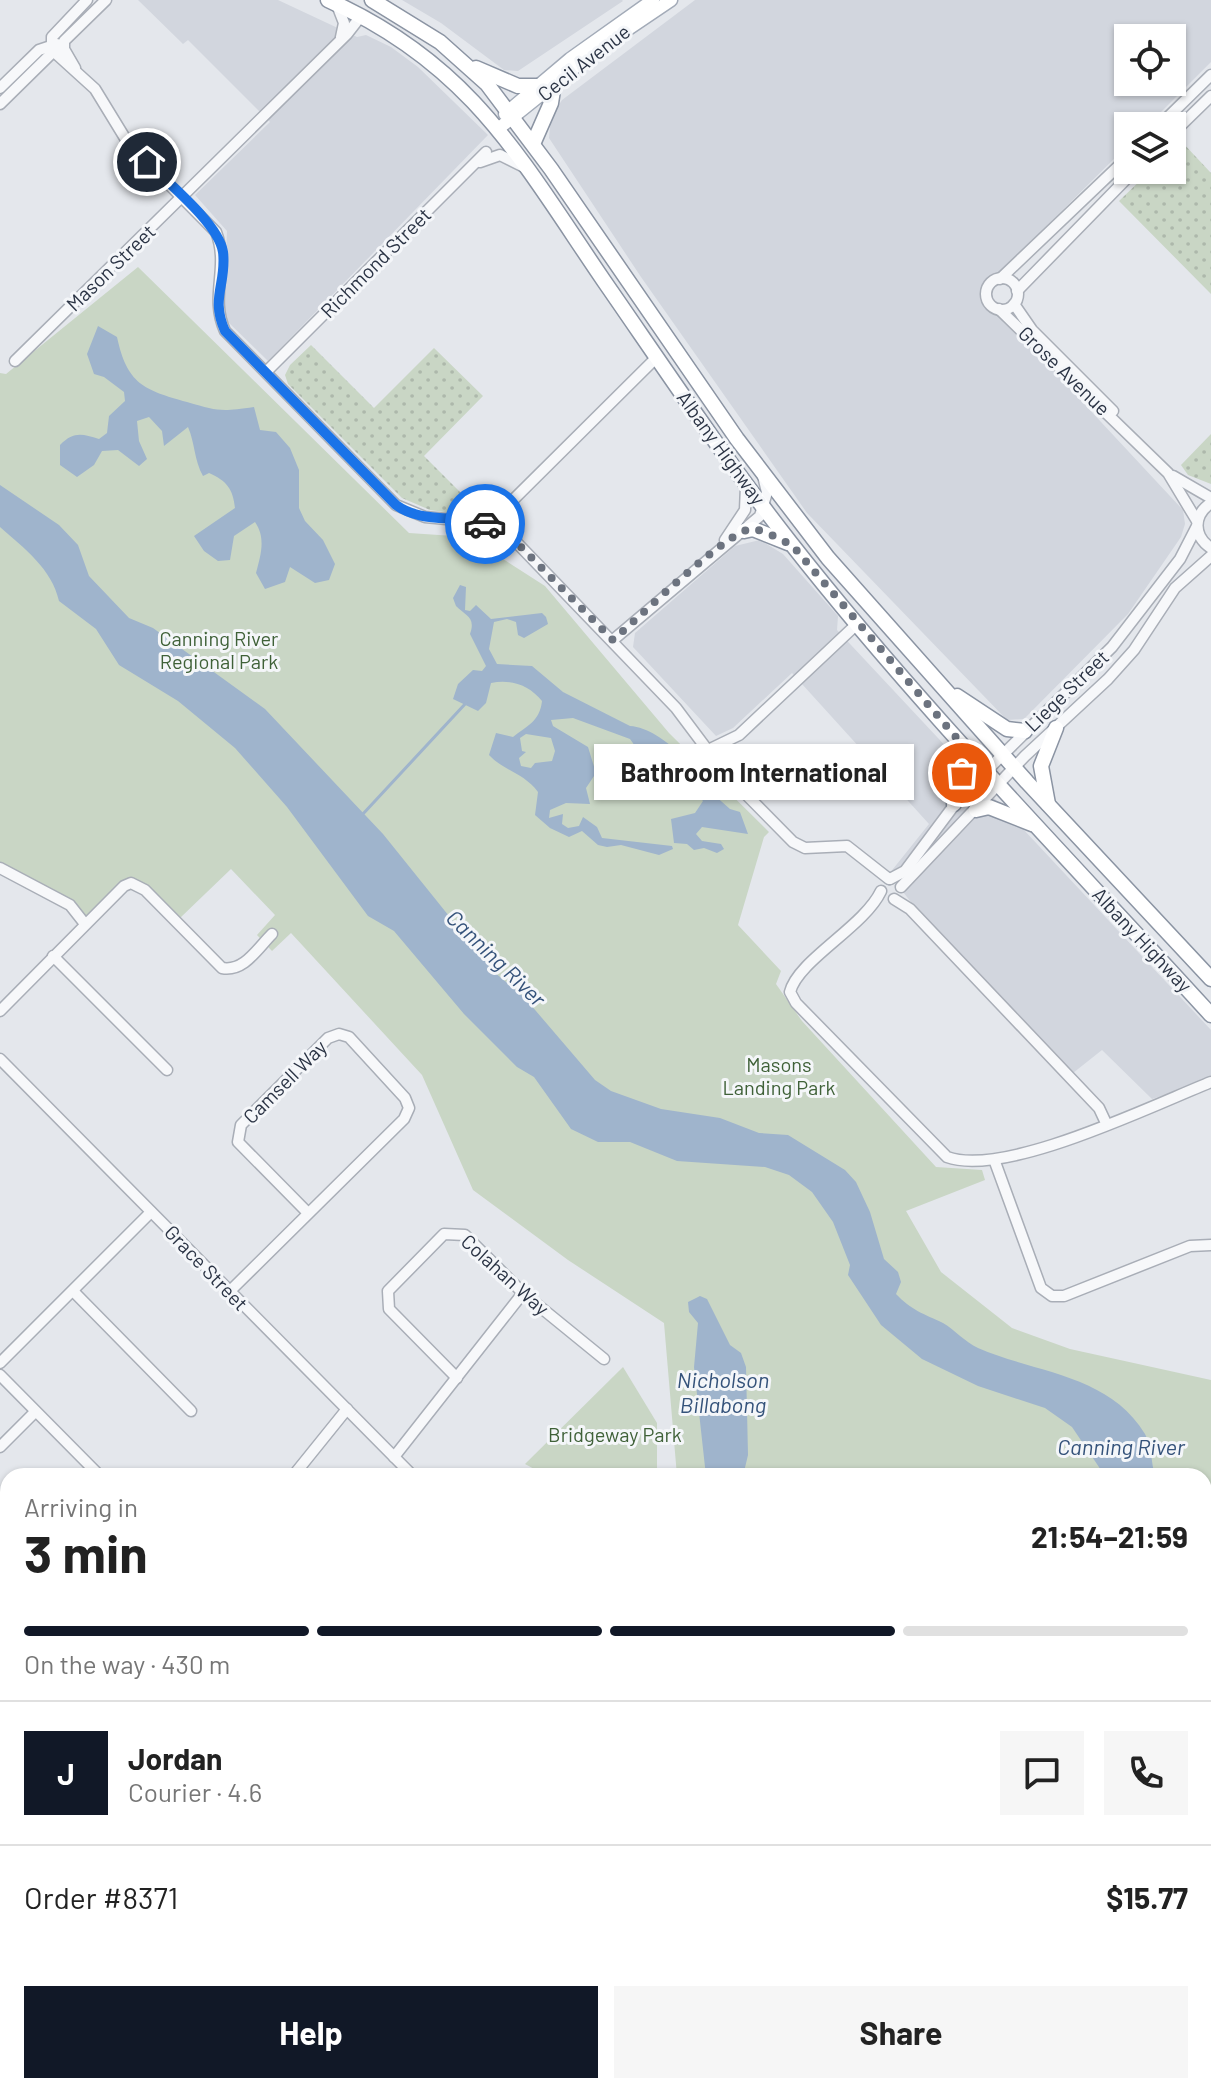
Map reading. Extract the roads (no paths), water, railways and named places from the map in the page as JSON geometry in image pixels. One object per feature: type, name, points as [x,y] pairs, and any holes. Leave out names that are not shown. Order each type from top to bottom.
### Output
[{"type":"highway","points":[[339,1],[361,16]]},
{"type":"highway","name":"Albany Highway","points":[[379,2],[468,65],[512,114],[762,473],[838,570],[1048,805],[1211,979]]},
{"type":"highway","name":"Albany Highway","points":[[361,16],[429,59],[456,82],[496,126],[745,484],[765,503],[792,545],[960,742],[1211,1015]]},
{"type":"highway","points":[[468,65],[518,86],[537,86]]},
{"type":"highway","points":[[533,144],[551,103],[554,84]]},
{"type":"highway","points":[[744,531],[753,529],[792,545]]},
{"type":"highway","points":[[939,685],[1007,729],[1025,731]]},
{"type":"highway","points":[[1048,805],[1041,766],[1056,728]]},
{"type":"highway","points":[[954,804],[966,762],[960,742]]},
{"type":"highway","points":[[976,810],[989,807],[1036,825]]},
{"type":"main road","name":"Cecil Avenue","points":[[496,126],[671,0]]},
{"type":"main road","name":"Cecil Avenue","points":[[512,114],[537,86],[645,2]]},
{"type":"street","points":[[0,104],[52,47],[59,28],[87,0]]},
{"type":"street","points":[[0,88],[52,47],[63,44],[106,0]]},
{"type":"street","points":[[339,1],[344,23],[341,37]]},
{"type":"street","name":"Mason Street","points":[[15,361],[182,198],[361,16]]},
{"type":"street","points":[[63,44],[76,70]]},
{"type":"street","points":[[52,47],[105,103],[128,143],[216,232],[223,251],[217,313],[225,331],[406,512],[463,519],[493,528],[518,544],[676,708],[724,772],[793,842],[805,848],[847,846],[867,862],[887,888],[1099,1108],[1106,1123]]},
{"type":"street","points":[[1173,112],[1211,75]]},
{"type":"street","points":[[1186,120],[1208,99],[1194,92]]},
{"type":"street","name":"Richmond Street","points":[[266,372],[486,152]]},
{"type":"street","points":[[475,165],[500,155],[529,171]]},
{"type":"street","points":[[1114,170],[1000,279],[992,282],[986,292],[989,303],[999,309],[1014,304],[1017,291],[1121,184]]},
{"type":"street","points":[[1000,279],[1011,281],[1017,291]]},
{"type":"street","name":"Grose Avenue","points":[[1014,304],[1032,330],[1125,423],[1130,432]]},
{"type":"street","name":"Grose Avenue","points":[[999,309],[1130,432],[1168,473],[1197,524],[1202,540],[1211,548]]},
{"type":"street","points":[[493,528],[508,505],[657,357]]},
{"type":"street","points":[[613,640],[722,545],[744,531],[765,503],[762,473]]},
{"type":"street","name":"Grose Avenue","points":[[1168,473],[1211,501]]},
{"type":"street","points":[[722,545],[745,510],[745,484]]},
{"type":"street","name":"Liege Street","points":[[995,1162],[971,1163],[947,1157],[796,1003],[791,987],[905,871],[936,834],[954,804],[1095,665],[1136,620],[1180,559],[1201,512],[1211,501]]},
{"type":"street","name":"Liege Street","points":[[902,888],[1015,767],[1116,671],[1175,588],[1211,556]]},
{"type":"street","points":[[708,750],[739,735],[858,623]]},
{"type":"street","points":[[0,868],[70,905],[85,924]]},
{"type":"street","points":[[0,1011],[85,924],[124,886],[131,883],[145,890],[222,968],[232,970],[242,966],[272,934]]},
{"type":"street","points":[[887,888],[902,888],[910,909]]},
{"type":"street","points":[[53,956],[167,1070]]},
{"type":"street","name":"Camsell Way","points":[[229,1292],[404,1119],[409,1108],[405,1098],[349,1037],[339,1034],[328,1038],[241,1125],[237,1133],[238,1142],[308,1213]]},
{"type":"street","name":"Grace Street","points":[[0,1059],[405,1468]]},
{"type":"street","points":[[1211,1082],[1029,1154],[995,1162],[1041,1288],[1052,1296],[1064,1296],[1190,1246],[1211,1245]]},
{"type":"street","points":[[0,1363],[151,1212]]},
{"type":"street","name":"Colahan Way","points":[[457,1378],[389,1309],[388,1291],[444,1234],[455,1232],[465,1235],[523,1293],[604,1359]]},
{"type":"street","points":[[73,1291],[191,1411]]},
{"type":"street","points":[[394,1457],[523,1293]]},
{"type":"street","points":[[0,1375],[92,1468]]},
{"type":"street","points":[[299,1468],[347,1409]]},
{"type":"street","points":[[0,1447],[35,1412]]},
{"type":"water","points":[[98,326],[117,337],[132,375],[149,389],[213,409],[254,407],[260,430],[276,432],[290,448],[299,470],[299,508],[305,521],[323,540],[335,564],[329,580],[315,583],[290,567],[285,582],[265,589],[256,573],[261,540],[255,522],[234,536],[230,560],[218,561],[204,551],[194,536],[235,508],[231,491],[225,483],[209,473],[203,476],[188,427],[164,446],[162,431],[149,417],[137,421],[139,441],[147,459],[139,466],[118,450],[102,451],[94,465],[77,477],[60,465],[60,445],[78,435],[99,439],[107,433],[109,416],[125,401],[124,392],[104,377],[94,374],[87,354]]},
{"type":"water","name":"Canning River","points":[[0,485],[59,525],[78,545],[89,576],[129,618],[153,628],[265,709],[383,834],[494,972],[524,997],[595,1080],[611,1091],[661,1109],[720,1118],[759,1133],[788,1135],[845,1170],[856,1182],[870,1212],[884,1259],[898,1272],[901,1282],[896,1294],[912,1308],[943,1323],[978,1348],[1069,1378],[1112,1399],[1130,1414],[1145,1434],[1154,1468],[1100,1468],[1072,1427],[1045,1408],[978,1386],[922,1359],[881,1325],[848,1275],[850,1265],[833,1222],[812,1192],[789,1175],[765,1167],[677,1161],[630,1142],[598,1142],[571,1129],[534,1077],[517,1067],[464,1014],[394,931],[368,916],[287,807],[235,748],[178,701],[119,665],[96,629],[59,601],[44,569],[0,527]]},
{"type":"water","points":[[460,585],[466,587],[465,610],[470,611],[476,605],[491,619],[542,613],[548,624],[524,638],[518,635],[516,622],[507,619],[494,622],[489,649],[497,664],[532,666],[563,692],[663,740],[680,754],[679,764],[730,809],[740,812],[748,834],[702,827],[696,834],[702,841],[721,844],[724,849],[717,853],[674,843],[671,819],[695,813],[703,801],[674,770],[645,760],[630,739],[573,718],[551,720],[553,726],[588,747],[596,773],[586,788],[590,804],[566,803],[550,810],[549,818],[563,814],[562,824],[568,828],[579,826],[583,817],[597,827],[602,838],[672,846],[673,849],[659,855],[621,845],[607,847],[598,845],[582,831],[569,837],[550,828],[535,815],[538,792],[527,780],[489,755],[496,733],[513,737],[536,718],[542,701],[525,687],[506,682],[491,683],[486,703],[478,711],[453,699],[458,684],[473,670],[482,671],[486,666],[470,634],[471,620],[456,606],[453,598]],"holes":[[[526,734],[551,738],[555,751],[552,761],[535,763],[531,768],[521,766],[519,758],[526,752],[522,751],[520,738]]]},
{"type":"water","name":"Nicholson Billabong","points":[[700,1296],[707,1299],[730,1345],[741,1353],[746,1367],[748,1455],[745,1468],[705,1468],[694,1367],[698,1323],[689,1312],[688,1302]]},
{"type":"waterway","points":[[362,815],[466,703]]},
{"type":"place","name":"Bathroom International","points":[[962,773]]},
{"type":"park label","name":"Canning River Regional Park","points":[[219,650]]},
{"type":"park label","name":"Masons Landing Park","points":[[779,1076]]},
{"type":"park label","name":"Bridgeway Park","points":[[615,1435]]}]
